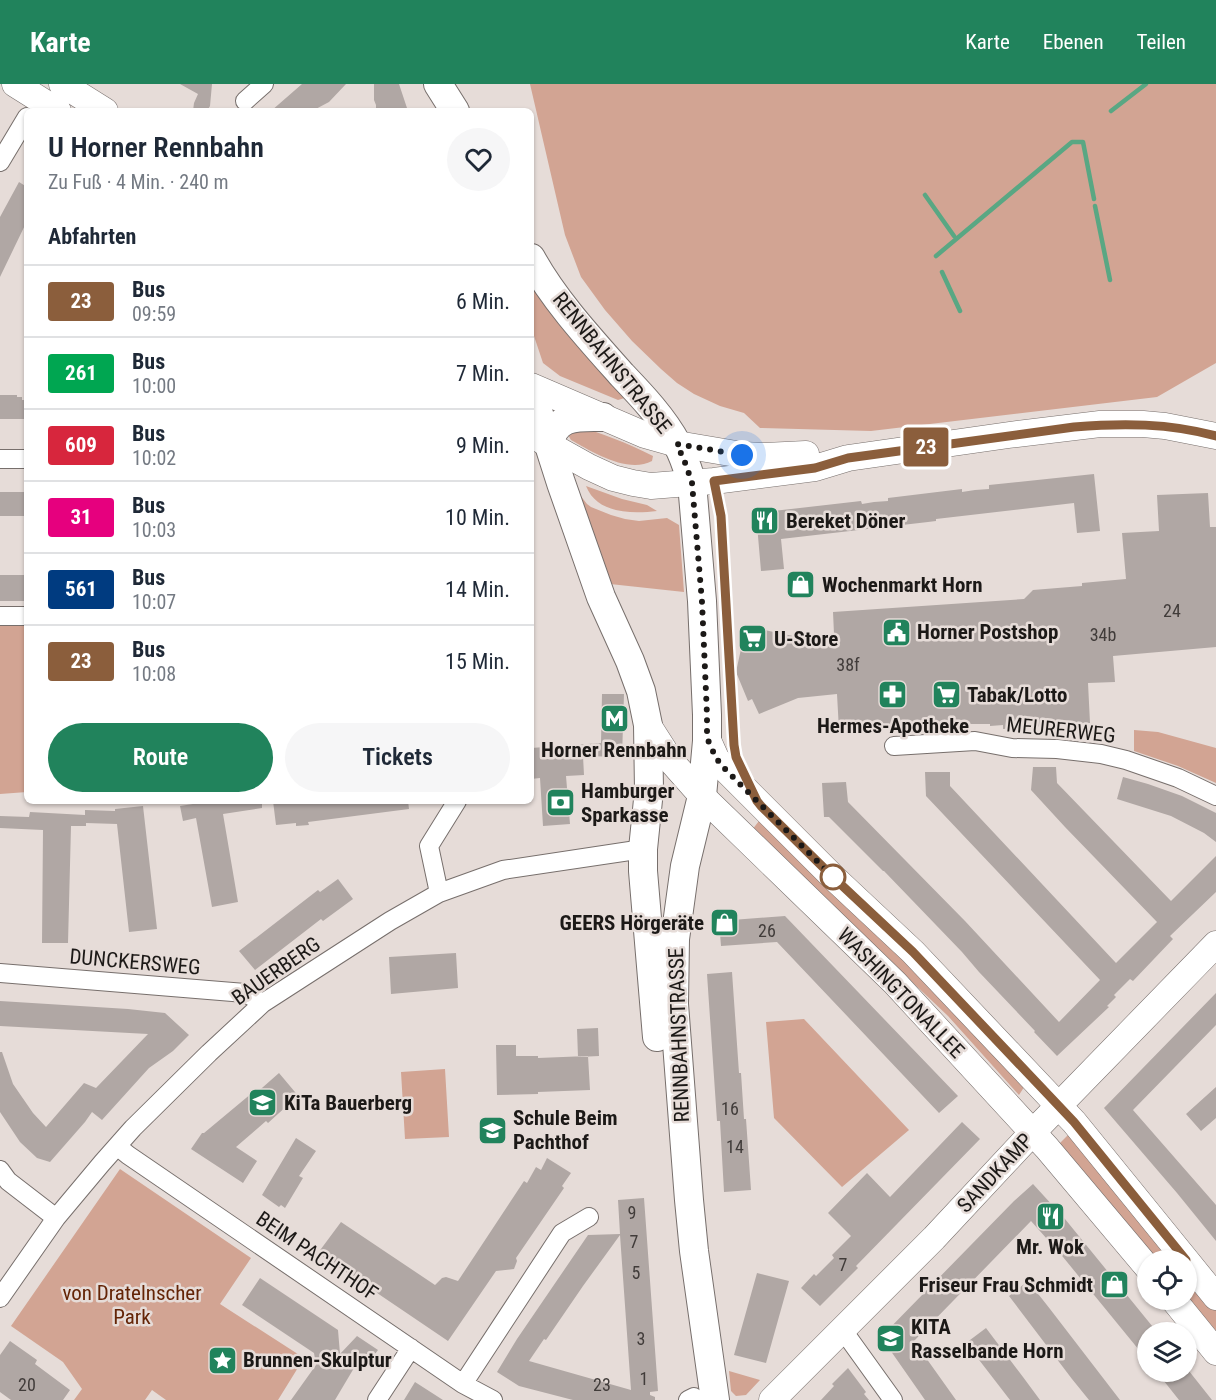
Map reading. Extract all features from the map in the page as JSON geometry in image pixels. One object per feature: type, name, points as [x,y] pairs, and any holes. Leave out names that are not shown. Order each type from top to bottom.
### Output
[{"type":"main road","points":[[437,84],[442,108]]},
{"type":"main road","points":[[437,84],[453,108]]},
{"type":"main road","name":"RENNBAHNSTRASSE","points":[[534,264],[584,333],[648,403],[677,444],[692,483],[702,602],[707,739],[702,796],[685,866],[675,939],[674,1004],[689,1200],[704,1330],[698,1399]]},
{"type":"main road","name":"RENNBAHNSTRASSE","points":[[534,416],[537,445],[561,483],[601,597],[641,691],[648,725],[649,790],[643,871],[669,1183],[698,1399]]},
{"type":"main road","points":[[537,445],[564,421],[577,417],[603,417]]},
{"type":"street","points":[[15,84],[40,104]]},
{"type":"street","points":[[62,84],[100,108]]},
{"type":"street","points":[[245,101],[264,84]]},
{"type":"street","points":[[0,162],[24,127]]},
{"type":"street","points":[[534,389],[645,435],[677,444],[742,455],[813,453],[848,458]]},
{"type":"street","points":[[537,445],[624,481],[651,486],[815,468],[848,458],[1100,424],[1165,426],[1216,436]]},
{"type":"street","points":[[0,459],[24,459]]},
{"type":"street","points":[[0,616],[24,616]]},
{"type":"street","name":"WASHINGTONALLEE","points":[[648,725],[671,761],[702,796],[895,983],[1033,1132],[1137,1255]]},
{"type":"street","name":"WASHINGTONALLEE","points":[[707,739],[723,767],[834,878],[913,952],[1074,1122],[1178,1250]]},
{"type":"street","name":"MEURERWEG","points":[[894,746],[975,741],[1012,748],[1057,749],[1101,754],[1178,778],[1216,796]]},
{"type":"street","points":[[439,893],[429,846],[455,804]]},
{"type":"street","name":"BAUERBERG","points":[[0,1298],[56,1218],[133,1128],[263,1003],[390,921],[439,893],[503,870],[643,849]]},
{"type":"street","name":"SANDKAMP","points":[[772,1400],[934,1238],[1033,1132],[1216,944]]},
{"type":"street","name":"DUNCKERSWEG","points":[[0,973],[245,993],[263,1003]]},
{"type":"street","name":"BEIM PACHTHOF","points":[[117,1146],[464,1384],[493,1400]]},
{"type":"street","points":[[0,1170],[8,1181],[56,1218]]},
{"type":"street","points":[[464,1384],[562,1233],[590,1217]]},
{"type":"street","name":"WASHINGTONALLEE","points":[[1197,1274],[1216,1297]]},
{"type":"street","points":[[1182,1310],[1216,1352]]},
{"type":"street","points":[[842,1329],[893,1400]]},
{"type":"street","points":[[377,1400],[411,1348]]},
{"type":"green space","points":[[530,84],[1216,84],[1216,363],[1157,397],[871,431],[760,428],[744,413],[720,406],[677,383],[632,341],[581,277],[565,235]]},
{"type":"green space","points":[[534,278],[628,397],[618,400],[560,376],[543,363],[534,336]]},
{"type":"green space","points":[[574,425],[634,447],[653,456],[652,461],[632,465],[610,460],[571,440],[568,435]]},
{"type":"green space","points":[[586,486],[647,505],[657,511],[626,512],[607,507],[591,495]]},
{"type":"green space","points":[[580,495],[591,507],[611,515],[639,521],[667,518],[679,525],[684,592],[610,584]]},
{"type":"green space","points":[[0,625],[24,626],[24,792],[0,794]]},
{"type":"green space","points":[[1134,730],[1158,732],[1216,748],[1216,783],[1178,766],[1134,751]]},
{"type":"green space","points":[[762,817],[1028,1081],[1019,1095],[948,1016],[752,830]]},
{"type":"green space","points":[[804,1019],[909,1130],[842,1187],[774,1118],[766,1022]]},
{"type":"green space","points":[[445,1069],[449,1137],[405,1139],[401,1072]]},
{"type":"green space","points":[[1071,1132],[1170,1250],[1140,1250],[1054,1149]]},
{"type":"green space","name":"von Dratelnscher Park","points":[[120,1169],[251,1258],[220,1304],[304,1358],[278,1400],[166,1400],[152,1390],[145,1400],[74,1400],[82,1389],[63,1362],[11,1326]]},
{"type":"green space","points":[[1197,1284],[1216,1309],[1216,1344],[1193,1310],[1197,1310]]},
{"type":"green space","points":[[729,1371],[760,1380],[746,1395],[736,1396],[731,1391]]},
{"type":"building","points":[[180,84],[212,84],[209,108],[193,108],[198,94]]},
{"type":"building","points":[[302,84],[346,84],[329,102],[318,108],[274,108]]},
{"type":"building","points":[[374,84],[399,84],[407,108],[376,108]]},
{"type":"building","points":[[19,182],[24,185],[24,227],[0,277],[0,217]]},
{"type":"building","points":[[0,395],[22,397],[24,419],[0,419]]},
{"type":"building","points":[[1094,474],[1100,531],[1077,533],[1074,503],[936,519],[936,521],[781,539],[784,569],[761,571],[756,513],[861,501],[862,504],[888,501],[888,498],[962,489],[962,492],[989,489],[989,485]]},
{"type":"building","points":[[0,492],[24,492],[24,516],[0,516]]},
{"type":"building","points":[[1208,493],[1210,527],[1216,527],[1216,647],[1113,656],[1115,682],[1088,683],[1090,723],[1003,729],[1003,725],[990,726],[990,724],[958,722],[839,730],[837,694],[798,698],[759,714],[752,699],[748,701],[736,672],[746,626],[793,636],[834,634],[833,612],[1024,599],[1033,590],[1126,579],[1122,533],[1159,531],[1157,495]]},
{"type":"building","points":[[0,575],[24,575],[24,601],[0,601]]},
{"type":"building","points":[[602,694],[624,694],[622,757],[583,756],[584,775],[566,776],[570,824],[543,826],[540,778],[534,779],[534,748],[601,743]]},
{"type":"building","points":[[1033,767],[1056,767],[1057,783],[1171,901],[1216,856],[1216,892],[1170,936],[1173,939],[1133,981],[1130,979],[1114,995],[1116,997],[1107,1006],[1109,1007],[1057,1056],[884,871],[829,817],[824,817],[822,783],[846,782],[848,802],[965,921],[1059,1022],[1100,980],[926,796],[925,772],[950,772],[950,786],[1116,963],[1157,922],[1031,790]]},
{"type":"building","points":[[1123,777],[1182,796],[1216,813],[1216,842],[1171,816],[1117,799]]},
{"type":"building","points":[[262,804],[262,808],[223,814],[238,902],[212,907],[196,818],[183,821],[180,806]]},
{"type":"building","points":[[273,804],[408,804],[409,809],[308,822],[309,825],[296,826],[296,823],[276,825]]},
{"type":"building","points":[[143,806],[157,929],[129,932],[117,824],[86,823],[86,826],[71,826],[68,943],[42,943],[43,830],[0,828],[0,816],[29,817],[30,812],[85,815],[85,810],[115,811],[115,809]]},
{"type":"building","points":[[338,879],[353,899],[323,921],[321,919],[255,970],[239,951],[318,890],[320,892]]},
{"type":"building","points":[[785,916],[958,1096],[939,1113],[777,942],[721,946],[719,921]]},
{"type":"building","points":[[456,953],[458,988],[391,994],[389,957]]},
{"type":"building","points":[[732,972],[751,1190],[724,1192],[707,974]]},
{"type":"building","points":[[1216,993],[1216,1025],[1133,1110],[1216,1205],[1216,1241],[1104,1108]]},
{"type":"building","points":[[0,1001],[165,1013],[189,1035],[173,1051],[149,1068],[102,1120],[92,1112],[50,1162],[37,1158],[20,1142],[0,1112],[0,1052],[2,1052],[13,1084],[46,1127],[84,1083],[96,1088],[148,1034],[0,1026]]},
{"type":"building","points":[[598,1028],[599,1056],[578,1057],[577,1029]]},
{"type":"building","points":[[496,1045],[516,1045],[516,1056],[538,1056],[538,1058],[588,1056],[590,1090],[497,1095]]},
{"type":"building","points":[[279,1073],[300,1098],[291,1106],[289,1104],[268,1123],[266,1121],[236,1147],[257,1161],[243,1183],[191,1149],[202,1133],[252,1093],[254,1095]]},
{"type":"building","points":[[1216,1087],[1216,1118],[1201,1131],[1186,1114]]},
{"type":"building","points":[[962,1122],[980,1139],[820,1306],[801,1288],[834,1258],[832,1255],[851,1236],[828,1213],[867,1173],[890,1197]]},
{"type":"building","points":[[296,1138],[316,1151],[299,1176],[303,1178],[285,1208],[281,1205],[279,1207],[262,1195]]},
{"type":"building","points":[[547,1158],[571,1173],[562,1186],[564,1188],[516,1258],[514,1269],[496,1271],[448,1341],[318,1253],[341,1222],[435,1285],[446,1277],[458,1281],[524,1181],[527,1183],[536,1167],[541,1170]]},
{"type":"building","points":[[1033,1184],[1065,1219],[1149,1322],[1137,1322],[1137,1348],[1031,1221],[914,1341],[956,1400],[925,1400],[881,1337]]},
{"type":"building","points":[[644,1198],[658,1391],[650,1392],[650,1395],[655,1397],[655,1400],[573,1400],[519,1386],[497,1372],[588,1235],[620,1234],[618,1200]],"holes":[[[620,1235],[631,1390],[529,1361]]]},
{"type":"building","points":[[757,1273],[789,1281],[766,1363],[734,1355]]},
{"type":"building","points":[[260,1278],[338,1330],[340,1354],[357,1336],[378,1350],[361,1373],[354,1368],[335,1400],[291,1400],[316,1365],[314,1353],[242,1305]]},
{"type":"building","points":[[1028,1281],[1120,1400],[1089,1400],[1072,1379],[1009,1296]]},
{"type":"building","points":[[986,1328],[1040,1400],[1010,1400],[966,1343]]},
{"type":"building","points":[[10,1341],[37,1360],[35,1364],[70,1390],[63,1400],[11,1400],[0,1392],[0,1355]]},
{"type":"building","points":[[848,1368],[866,1392],[864,1394],[869,1400],[821,1400],[834,1386],[832,1384]]},
{"type":"building","points":[[1197,1381],[1212,1400],[1179,1400],[1165,1382]]},
{"type":"building","points":[[415,1382],[443,1400],[404,1400]]},
{"type":"waterway","points":[[1111,111],[1146,84]]},
{"type":"waterway","points":[[936,256],[1072,142],[1083,142],[1094,199]]},
{"type":"waterway","points":[[925,195],[954,236]]},
{"type":"waterway","points":[[1095,206],[1110,280]]},
{"type":"waterway","points":[[942,272],[960,311]]},
{"type":"bus line","name":"23","points":[[1178,1250],[1074,1122],[913,952],[757,801],[736,757],[734,745],[721,516],[714,481],[815,468],[848,458],[1100,424],[1176,427],[1216,436]]},
{"type":"place","name":"Bereket Döner","points":[[765,521]]},
{"type":"place","name":"Wochenmarkt Horn","points":[[801,585]]},
{"type":"place","name":"Horner Postshop","points":[[896,632]]},
{"type":"place","name":"U-Store","points":[[753,639]]},
{"type":"place","name":"Hermes-Apotheke","points":[[893,695]]},
{"type":"place","name":"Tabak/Lotto","points":[[946,695]]},
{"type":"place","name":"Horner Rennbahn","points":[[614,719]]},
{"type":"place","name":"Hamburger Sparkasse","points":[[560,803]]},
{"type":"place","name":"GEERS Hörgeräte","points":[[725,923]]},
{"type":"place","name":"KiTa Bauerberg","points":[[263,1103]]},
{"type":"place","name":"Schule Beim Pachthof","points":[[492,1130]]},
{"type":"place","name":"Mr. Wok","points":[[1050,1216]]},
{"type":"place","name":"Friseur Frau Schmidt","points":[[1114,1285]]},
{"type":"place","name":"KITA Rasselbande Horn","points":[[890,1339]]},
{"type":"place","name":"Brunnen-Skulptur","points":[[222,1360]]},
{"type":"route","points":[[742,455],[677,444],[692,483],[702,602],[707,738],[723,767],[833,877]]}]
